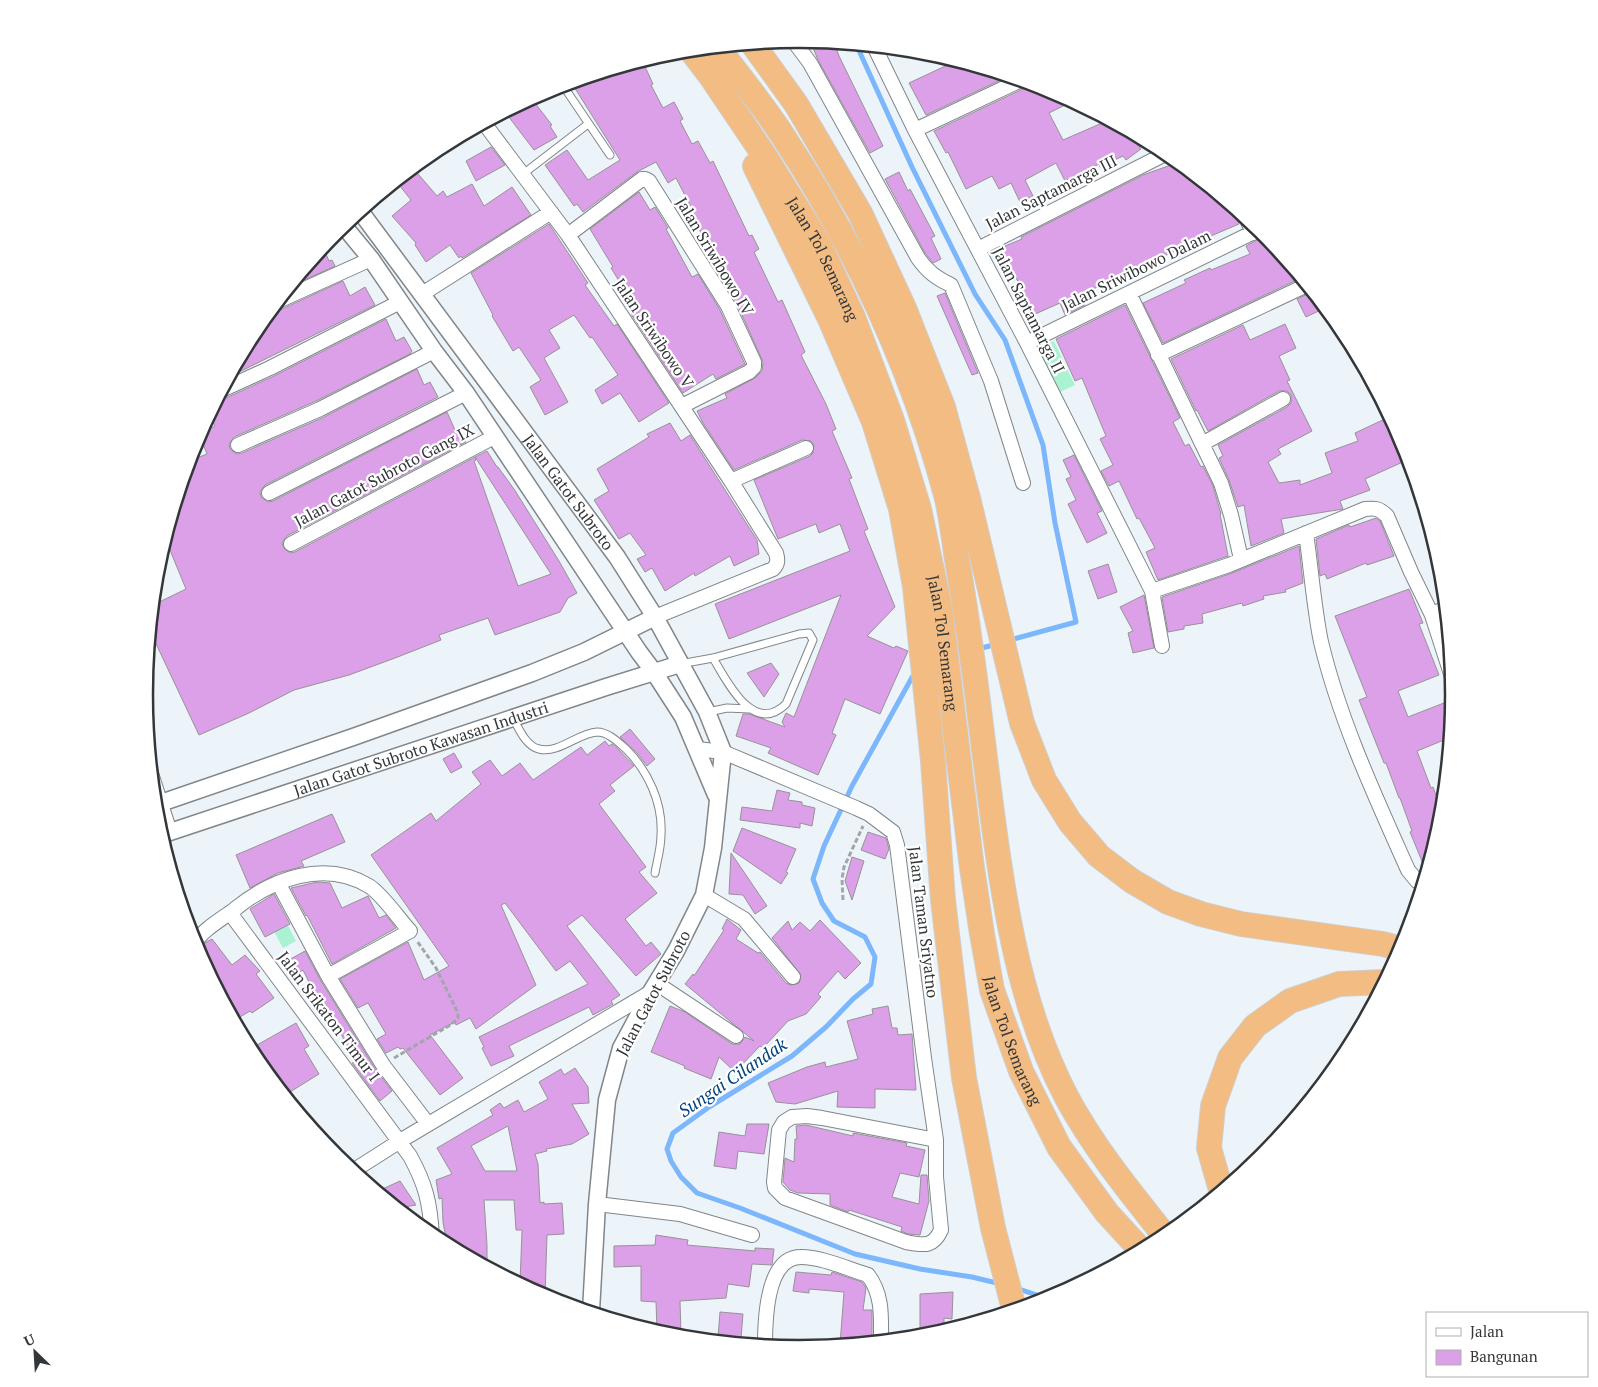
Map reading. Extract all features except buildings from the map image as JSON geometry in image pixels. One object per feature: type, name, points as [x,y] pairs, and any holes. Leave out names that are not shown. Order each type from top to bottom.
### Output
[{"type":"highway","points":[[756,49],[796,104],[860,213],[904,308],[943,407],[969,502],[1022,723],[1044,780],[1070,822],[1099,856],[1132,881],[1168,902],[1201,914],[1241,924],[1393,947]]},
{"type":"highway","name":"Jalan Tol Semarang","points":[[721,52],[782,134],[834,221],[878,308],[919,408],[944,489],[965,604],[989,798],[1008,920],[1018,963],[1044,1045],[1066,1097],[1092,1140],[1125,1187],[1160,1230]]},
{"type":"highway","name":"Jalan Tol Semarang","points":[[695,56],[766,158],[818,242],[854,317],[892,420],[919,509],[940,608],[957,732],[971,858],[983,943],[992,990],[1021,1071],[1059,1147],[1107,1213],[1136,1244]]},
{"type":"highway","points":[[710,76],[830,319],[874,422],[902,508],[915,588],[934,761],[943,900],[964,1078],[992,1228],[1012,1303]]},
{"type":"highway","points":[[1219,1184],[1209,1148],[1213,1106],[1230,1058],[1255,1026],[1290,1001],[1339,984],[1376,982]]},
{"type":"street","points":[[798,48],[810,63],[918,258],[926,270],[937,279],[951,285],[991,381],[1023,483]]},
{"type":"street","name":"Jalan Saptamarga II","points":[[877,52],[915,130],[1027,342],[1152,591],[1162,646]]},
{"type":"street","points":[[915,130],[1012,84]]},
{"type":"street","name":"Jalan Sriwibowo V","points":[[488,128],[568,235],[732,481],[776,553],[778,560],[777,565],[773,569],[655,617]]},
{"type":"street","name":"Jalan Saptamarga III","points":[[978,249],[1159,157]]},
{"type":"street","name":"Jalan Sriwibowo IV","points":[[568,235],[642,179],[649,181],[728,306],[754,362],[754,367],[749,372],[682,406]]},
{"type":"street","points":[[422,294],[551,212]]},
{"type":"street","name":"Jalan Gatot Subroto","points":[[364,216],[617,557],[655,617],[707,712],[723,752],[713,848],[704,895],[676,950],[653,987],[621,1048],[607,1100],[597,1204],[590,1305]]},
{"type":"street","name":"Jalan Gatot Subroto","points":[[348,231],[371,259],[434,351],[466,393],[654,672],[683,717],[717,797]]},
{"type":"street","name":"Jalan Sriwibowo Dalam","points":[[1027,342],[1252,233]]},
{"type":"street","points":[[290,296],[371,259]]},
{"type":"street","points":[[1158,354],[1301,288]]},
{"type":"street","points":[[1129,293],[1226,498],[1241,559]]},
{"type":"street","points":[[232,385],[400,302]]},
{"type":"street","points":[[238,445],[320,409],[434,351]]},
{"type":"street","points":[[269,493],[466,393]]},
{"type":"street","points":[[1202,444],[1283,399]]},
{"type":"street","name":"Jalan Gatot Subroto Gang IX","points":[[291,544],[494,437]]},
{"type":"street","points":[[732,481],[806,448]]},
{"type":"street","points":[[1152,591],[1241,559],[1365,509],[1376,508],[1387,516],[1432,615],[1444,652]]},
{"type":"street","points":[[1306,533],[1321,640],[1333,686],[1367,778],[1408,870],[1417,881]]},
{"type":"street","points":[[1432,615],[1439,611]]},
{"type":"street","name":"Jalan Gatot Subroto Kawasan Industri","points":[[163,803],[356,736],[532,672],[584,652],[655,617]]},
{"type":"street","name":"Jalan Gatot Subroto Kawasan Industri","points":[[168,833],[680,664]]},
{"type":"street","name":"Jalan Taman Sriyatno","points":[[697,749],[723,752],[869,814],[892,832],[897,845],[936,1140],[936,1177],[941,1230],[933,1242],[924,1245],[906,1242],[785,1198],[775,1188],[779,1130],[784,1122],[792,1117],[822,1118],[936,1140]]},
{"type":"street","points":[[200,937],[246,900],[300,874],[334,874],[351,878],[370,886],[410,931],[328,976]]},
{"type":"street","name":"Jalan Srikaton Timur I","points":[[282,890],[328,976],[383,1065],[428,1124]]},
{"type":"street","points":[[704,895],[744,919],[793,977]]},
{"type":"street","name":"Jalan Srikaton Timur I","points":[[230,913],[410,1156],[425,1189],[430,1209],[431,1224]]},
{"type":"street","points":[[360,1167],[653,987],[736,1036]]},
{"type":"street","points":[[597,1204],[680,1214],[752,1235]]},
{"type":"street","points":[[766,1338],[765,1316],[771,1286],[780,1270],[788,1262],[799,1257],[814,1258],[868,1275],[874,1282],[880,1299],[881,1334]]},
{"type":"lane","points":[[567,91],[610,155]]},
{"type":"lane","points":[[522,174],[588,124]]},
{"type":"lane","points":[[680,664],[713,658],[799,634],[809,633],[812,636],[813,640],[786,704],[781,709],[760,713],[749,709],[727,708],[707,712]]},
{"type":"lane","points":[[713,658],[734,692],[749,709]]},
{"type":"lane","points":[[512,718],[531,745],[537,749],[547,750],[595,732],[606,733],[632,755],[650,781],[659,810],[661,835],[655,873]]},
{"type":"path","points":[[843,900],[842,879],[844,866],[869,814]]},
{"type":"path","name":"Jalan Srikaton Timur I","points":[[383,1065],[452,1024],[458,1018],[458,1013],[436,968],[410,931]]},
{"type":"green space","points":[[1054,341],[1075,385],[1058,393],[1037,349]]},
{"type":"green space","points":[[285,920],[296,941],[283,948],[272,928]]},
{"type":"waterway","points":[[859,51],[912,167],[975,294],[1005,340],[1043,445],[1055,523],[1076,622],[1010,640]]},
{"type":"waterway","points":[[978,649],[997,644]]},
{"type":"waterway","name":"Sungai Cilandak","points":[[915,672],[852,786],[824,846],[813,879],[822,903],[834,921],[865,937],[875,957],[871,984],[792,1056],[709,1107],[673,1133],[667,1149],[671,1161],[681,1177],[697,1193],[855,1254],[920,1269],[972,1277],[1001,1284]]},
{"type":"waterway","name":"Sungai Cilandak","points":[[1016,1288],[1035,1294]]}]
